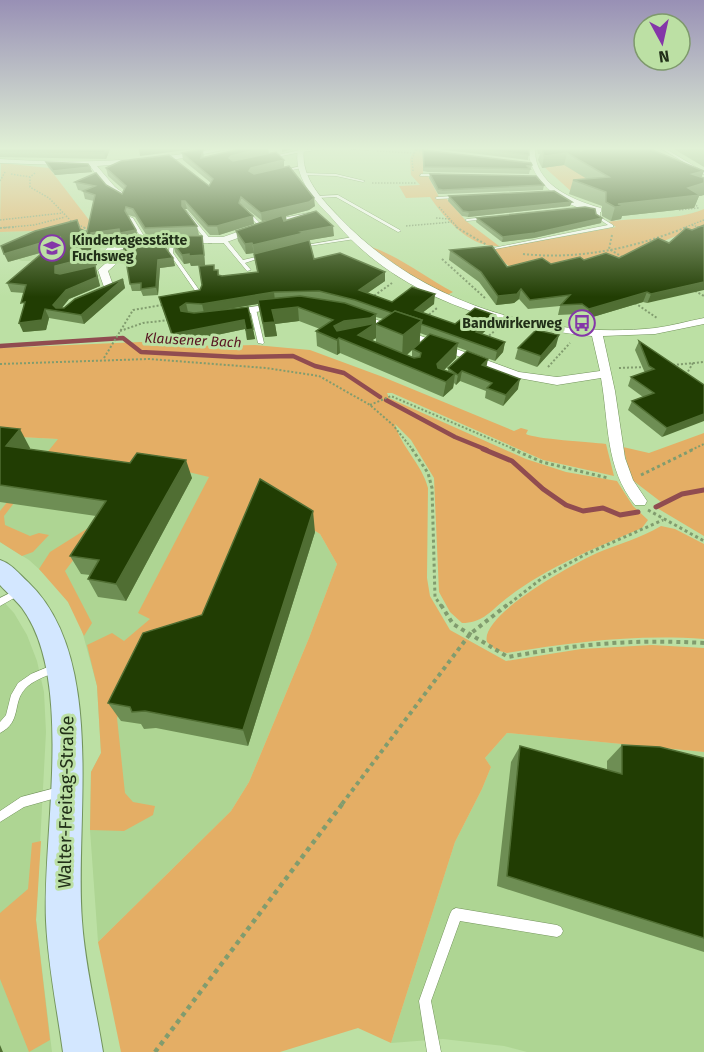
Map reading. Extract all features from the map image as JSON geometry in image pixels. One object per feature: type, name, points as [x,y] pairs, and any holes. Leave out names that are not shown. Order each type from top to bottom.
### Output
[{"type":"street","points":[[318,198],[353,238],[404,276],[448,300],[523,323],[566,331],[597,333],[669,329],[704,321]]},
{"type":"street","points":[[570,198],[587,208],[598,210]]},
{"type":"street","points":[[84,298],[98,295],[109,288],[110,283],[104,270],[100,269],[111,264],[108,251],[145,241],[210,242],[224,240],[284,219],[329,212]]},
{"type":"street","points":[[214,316],[286,305]]},
{"type":"street","points":[[343,311],[460,360],[517,375],[545,381],[568,381],[611,371]]},
{"type":"street","points":[[597,333],[611,371],[617,463],[624,480],[640,501]]},
{"type":"street","name":"Walter-Freitag-Straße","points":[[7,587],[51,638],[67,704],[64,919],[83,1052]]},
{"type":"lane","points":[[341,198],[399,231]]},
{"type":"lane","points":[[243,208],[262,227]]},
{"type":"lane","points":[[570,209],[587,208]]},
{"type":"lane","points":[[495,248],[612,226],[598,217],[598,210]]},
{"type":"lane","points":[[186,212],[210,242]]},
{"type":"lane","points":[[467,220],[493,217]]},
{"type":"lane","points":[[131,218],[145,241]]},
{"type":"lane","points":[[292,248],[353,238]]},
{"type":"lane","points":[[224,240],[249,270]]},
{"type":"lane","points":[[172,241],[171,253],[200,294]]},
{"type":"lane","points":[[242,262],[272,254]]},
{"type":"lane","points":[[253,309],[261,343]]},
{"type":"lane","points":[[0,728],[11,718],[18,690],[24,683],[59,666]]},
{"type":"lane","points":[[0,817],[21,802],[66,790]]},
{"type":"lane","points":[[434,1052],[425,1001],[456,914],[557,931]]},
{"type":"path","points":[[50,198],[65,217],[84,226],[90,235]]},
{"type":"path","points":[[679,210],[698,208],[693,201]]},
{"type":"path","points":[[388,225],[452,222],[438,205]]},
{"type":"path","points":[[0,220],[63,213]]},
{"type":"path","points":[[0,228],[34,225],[65,217]]},
{"type":"path","points":[[436,218],[449,219]]},
{"type":"path","points":[[533,256],[613,252],[704,220]]},
{"type":"path","points":[[692,225],[704,229]]},
{"type":"path","points":[[652,238],[660,241]]},
{"type":"path","points":[[610,240],[609,249],[631,261]]},
{"type":"path","points":[[565,256],[575,263]]},
{"type":"path","points":[[451,257],[442,259],[481,295]]},
{"type":"path","points":[[368,300],[389,285]]},
{"type":"path","points":[[693,290],[704,296]]},
{"type":"path","points":[[628,298],[655,317]]},
{"type":"path","points":[[104,358],[133,310],[170,303]]},
{"type":"path","points":[[421,321],[435,310]]},
{"type":"path","points":[[118,334],[143,323],[177,319]]},
{"type":"path","points":[[483,342],[496,330]]},
{"type":"path","points":[[550,365],[574,339]]},
{"type":"path","points":[[0,363],[104,358],[149,359],[296,371],[318,376],[370,405],[406,440],[428,473],[432,488],[435,597],[453,624],[494,651],[508,657],[590,644],[651,640],[704,643]]},
{"type":"path","points":[[670,365],[704,362]]},
{"type":"path","points":[[684,378],[693,363]]},
{"type":"path","points":[[611,371],[650,366]]},
{"type":"path","points":[[370,405],[391,396],[542,462],[593,476],[624,480],[704,444]]},
{"type":"path","points":[[652,515],[704,541]]},
{"type":"path","points":[[155,1052],[470,634],[541,579],[586,554],[643,531],[663,520]]},
{"type":"shaded area","points":[[0,198],[72,198],[96,229],[0,232]]},
{"type":"shaded area","points":[[431,198],[446,198],[466,221],[499,246],[488,245],[468,237],[443,214]]},
{"type":"shaded area","points":[[704,209],[704,230],[676,236],[622,258],[535,265],[515,271],[488,250],[616,227],[608,222],[681,216]]},
{"type":"shaded area","name":"Kindertagesstätte Fuchsweg","points":[[96,229],[101,252],[47,261],[22,261],[11,257],[0,245],[0,232]]},
{"type":"shaded area","points":[[369,246],[401,261],[453,292],[447,295],[409,274]]},
{"type":"shaded area","points":[[140,342],[213,346],[255,345],[310,350],[383,377],[514,431],[521,428],[528,430],[526,434],[531,436],[606,444],[614,476],[543,460],[392,393],[387,393],[389,398],[526,459],[566,472],[617,481],[633,506],[648,520],[642,528],[569,560],[535,579],[480,619],[462,623],[450,612],[439,592],[434,478],[411,440],[395,424],[428,488],[427,578],[430,596],[450,630],[506,661],[581,649],[652,645],[704,648],[704,752],[507,733],[485,758],[491,767],[455,842],[391,1043],[358,1028],[280,1052],[121,1052],[98,942],[231,811],[249,782],[337,564],[320,534],[264,499],[205,632],[130,688],[117,718],[125,793],[133,802],[155,806],[153,815],[124,831],[90,830],[91,772],[101,753],[97,686],[87,645],[112,633],[124,641],[150,619],[138,613],[209,477],[147,462],[65,571],[92,623],[84,636],[68,602],[39,569],[50,552],[96,523],[123,479],[41,468],[4,516],[5,525],[30,536],[39,533],[49,535],[33,552],[22,556],[0,542],[0,511],[58,439],[0,436],[0,348]]},
{"type":"shaded area","points":[[704,433],[704,536],[657,508],[665,505],[631,479],[623,447],[649,453]]},
{"type":"shaded area","points":[[0,436],[58,439],[251,487],[264,499],[320,534],[337,564],[249,782],[231,811],[98,942],[90,830],[91,772],[101,753],[97,686],[81,627],[68,602],[51,580],[29,560],[0,542]]},
{"type":"shaded area","points":[[661,526],[675,529],[704,544],[704,639],[605,640],[507,653],[496,650],[487,642],[489,631],[498,618],[550,578],[597,553]]},
{"type":"shaded area","points":[[0,598],[14,613],[27,635],[37,661],[44,692],[46,732],[36,920],[52,1052],[0,1052]]},
{"type":"shaded area","points":[[507,733],[704,752],[704,1052],[527,1052],[504,1046],[443,1039],[391,1043],[455,842],[491,767],[485,758]]},
{"type":"shaded area","points":[[41,841],[36,920],[50,1040],[29,1052],[0,979],[0,913],[28,889],[32,843]]},
{"type":"building","points":[[94,198],[241,198],[239,203],[253,216],[217,226],[208,226],[185,201],[182,201],[182,206],[197,226],[145,228],[133,209],[126,207],[125,211],[136,230],[120,233],[119,229],[91,233],[94,256],[55,266],[55,273],[60,274],[95,266],[97,277],[66,290],[53,305],[56,308],[64,308],[75,299],[123,279],[81,315],[45,309],[42,320],[19,323],[25,302],[21,303],[26,285],[7,283],[61,237],[4,254],[1,246],[35,231],[77,220],[80,229],[87,232]]},
{"type":"building","points":[[242,198],[314,198],[309,202],[261,213]]},
{"type":"building","points":[[451,198],[566,198],[572,202],[469,212],[463,211]]},
{"type":"building","points":[[606,198],[672,198],[618,204],[625,206],[615,207],[606,202]]},
{"type":"building","points":[[585,207],[595,209],[596,214],[602,218],[535,233],[503,237],[477,218]]},
{"type":"building","points":[[316,211],[333,226],[253,245],[252,243],[245,244],[236,231],[286,214],[282,216],[284,221]]},
{"type":"building","points":[[704,225],[704,282],[651,294],[647,292],[589,309],[582,304],[561,305],[570,295],[530,300],[521,289],[517,294],[498,296],[481,272],[450,250],[492,246],[507,267],[542,258],[551,264],[580,257],[584,260],[606,253],[619,258],[658,238],[669,243],[686,228],[692,230]]},
{"type":"building","points":[[174,236],[202,236],[204,255],[182,255],[173,243]]},
{"type":"building","points":[[151,238],[166,238],[165,247],[173,258],[158,260],[156,287],[141,289],[141,283],[130,284],[123,244]]},
{"type":"building","points":[[309,240],[314,259],[340,253],[385,272],[359,290],[392,302],[412,287],[435,294],[415,310],[455,324],[475,308],[495,315],[476,332],[505,342],[497,351],[421,324],[422,320],[319,291],[274,292],[202,304],[186,303],[180,307],[181,311],[194,313],[248,307],[253,329],[246,330],[244,320],[172,334],[159,297],[200,290],[202,285],[199,266],[214,265],[214,270],[218,270],[218,275],[222,276],[258,272],[254,254]]},
{"type":"building","points":[[300,296],[345,303],[376,314],[370,318],[344,321],[334,326],[337,331],[376,323],[358,335],[414,358],[420,357],[421,353],[413,349],[430,334],[458,343],[437,364],[438,368],[455,374],[446,382],[339,338],[337,340],[316,331],[333,320],[298,307],[272,310],[275,322],[263,323],[258,300]]},
{"type":"building","points":[[395,311],[422,320],[403,335],[376,324]]},
{"type":"building","points":[[536,330],[559,335],[541,356],[518,348]]},
{"type":"building","points":[[639,341],[704,385],[704,414],[667,428],[632,401],[654,393],[631,377],[654,369],[649,366]]},
{"type":"building","points":[[467,351],[488,359],[482,365],[520,379],[506,395],[487,388],[492,383],[462,371],[458,375],[448,368]]},
{"type":"building","points":[[0,427],[20,429],[6,446],[130,463],[137,453],[186,460],[116,584],[88,579],[99,560],[70,556],[106,501],[0,485]]},
{"type":"building","points":[[260,479],[313,511],[243,730],[145,711],[132,712],[130,707],[108,703],[143,633],[202,615]]},
{"type":"building","points":[[622,745],[660,747],[704,758],[704,938],[507,876],[520,746],[622,774]]},
{"type":"waterway","name":"Klausener Bach","points":[[0,346],[123,338],[141,352],[237,357],[293,356],[315,366],[344,373],[380,397]]},
{"type":"waterway","name":"Klausener Bach","points":[[386,400],[455,437],[487,450]]},
{"type":"waterway","name":"Klausener Bach","points":[[483,449],[512,461],[543,489],[566,505],[583,511],[603,508],[620,515],[638,512]]},
{"type":"waterway","name":"Klausener Bach","points":[[656,507],[682,494],[704,490]]},
{"type":"place","name":"Kindertagesstätte Fuchsweg","points":[[52,248]]},
{"type":"place","name":"Bandwirkerweg","points":[[582,323]]}]
